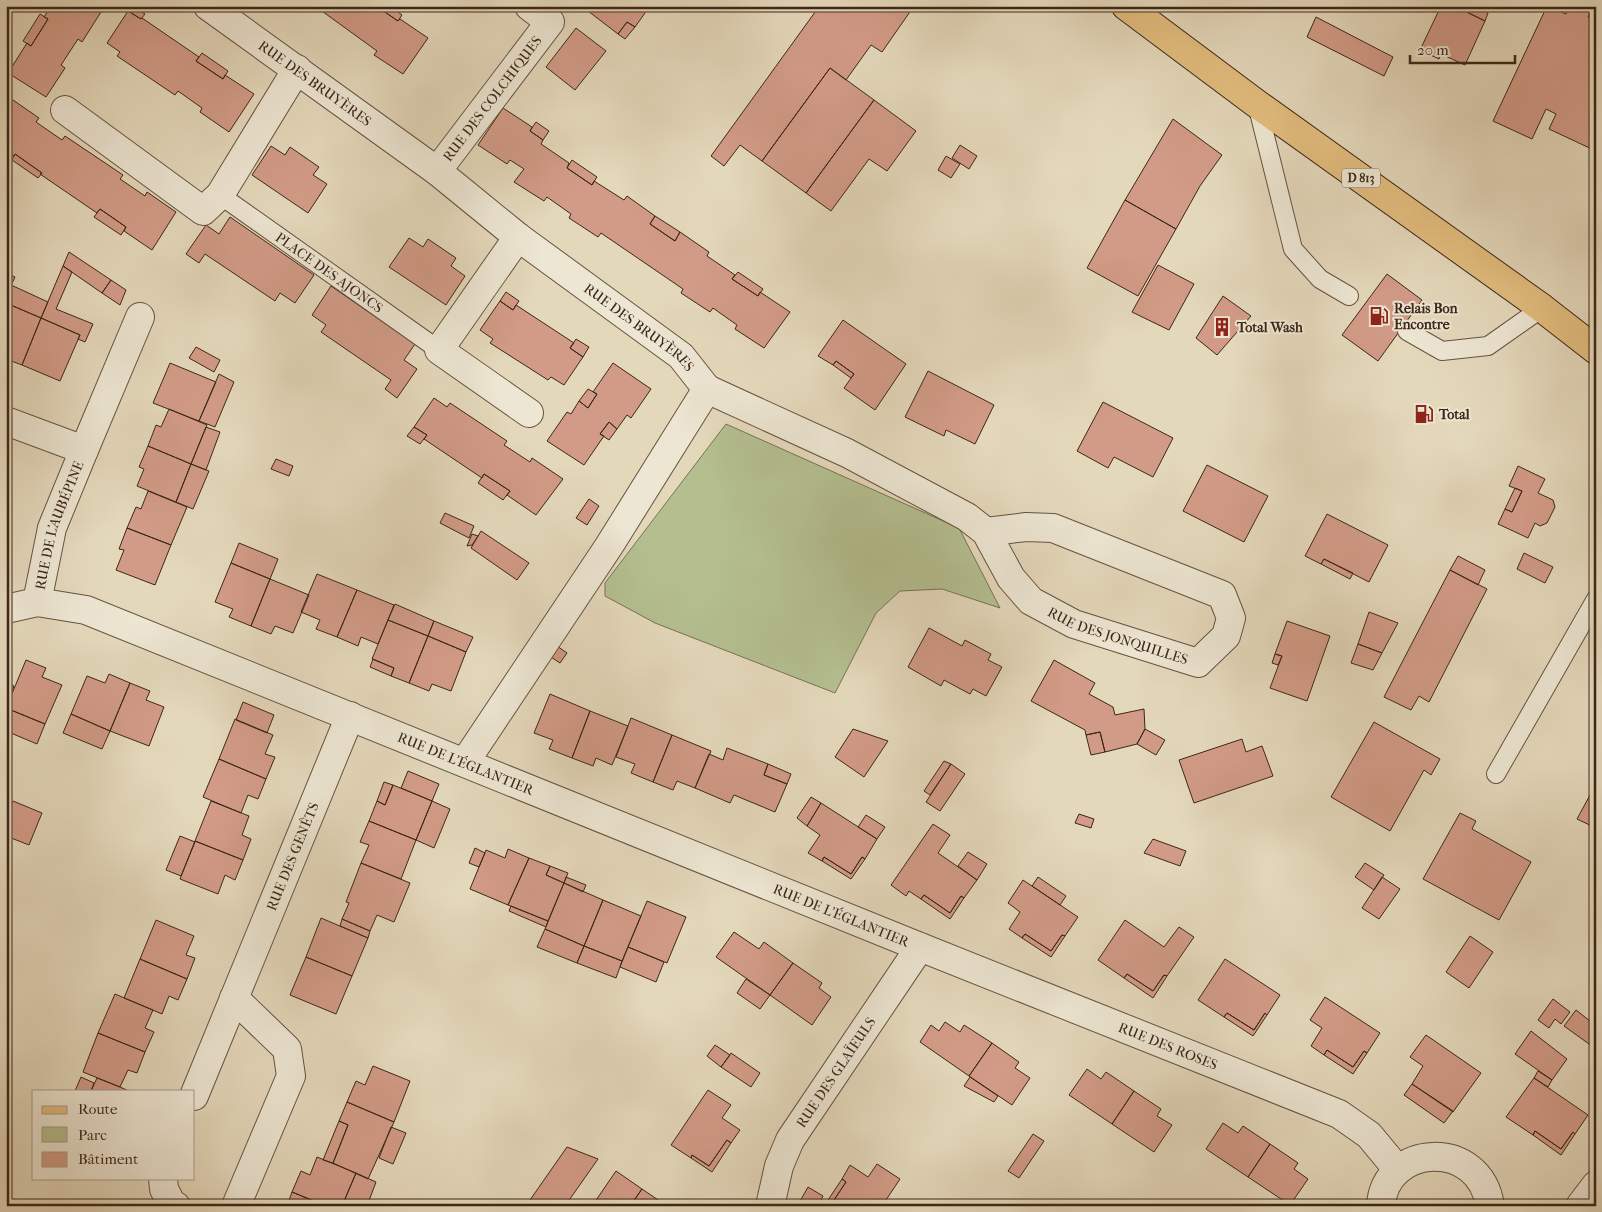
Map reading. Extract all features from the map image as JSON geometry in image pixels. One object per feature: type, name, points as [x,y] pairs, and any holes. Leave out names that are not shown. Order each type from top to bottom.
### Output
[{"type":"main road","name":"D 813","points":[[1126,6],[1257,104],[1542,308],[1596,350]]},
{"type":"street","name":"RUE DES BRUYÈRES","points":[[208,6],[437,171],[518,238],[681,356],[707,389]]},
{"type":"street","name":"RUE DES COLCHIQUES","points":[[437,171],[550,22],[529,6]]},
{"type":"street","points":[[65,110],[212,203],[297,69]]},
{"type":"street","points":[[518,238],[440,350],[529,412]]},
{"type":"street","name":"RUE DE L'AUBÉPINE","points":[[37,602],[52,528],[140,318]]},
{"type":"street","points":[[465,762],[609,546],[707,389]]},
{"type":"street","name":"RUE DES JONQUILLES","points":[[707,389],[847,453],[967,517],[986,532],[1011,578],[1031,601],[1074,624],[1198,663],[1226,636],[1231,618],[1222,595],[1053,528],[1026,527],[986,532]]},
{"type":"street","name":"RUE DE L'AUBÉPINE","points":[[6,421],[84,450]]},
{"type":"street","name":"RUE DE L'ÉGLANTIER","points":[[6,609],[37,602],[86,610],[920,948]]},
{"type":"street","name":"RUE DES GENÊTS","points":[[195,1094],[350,716]]},
{"type":"street","name":"RUE DES ROSES","points":[[920,948],[1339,1114],[1369,1135],[1398,1170]]},
{"type":"street","name":"RUE DES GLAÏEULS","points":[[770,1206],[779,1166],[790,1140],[920,948]]},
{"type":"street","points":[[234,998],[287,1049],[292,1076],[236,1206]]},
{"type":"street","points":[[1381,1206],[1381,1200],[1387,1184],[1398,1170],[1414,1160],[1432,1156],[1450,1158],[1467,1165],[1480,1178],[1488,1195],[1490,1206]]},
{"type":"street","points":[[163,1180],[164,1189],[171,1203],[176,1206]]},
{"type":"street","points":[[1580,1206],[1596,1185]]},
{"type":"lane","points":[[1257,104],[1293,249],[1320,280],[1349,296]]},
{"type":"lane","name":"PLACE DES AJONCS","points":[[212,203],[440,350]]},
{"type":"lane","points":[[1408,331],[1442,351],[1488,346],[1542,308]]},
{"type":"lane","points":[[1496,774],[1596,599]]},
{"type":"green space","points":[[726,424],[959,528],[1000,608],[942,589],[900,591],[876,613],[835,693],[655,623],[605,596],[605,583]]},
{"type":"building","points":[[51,6],[92,6],[101,12],[82,42],[78,39],[61,65],[65,68],[46,97],[8,73],[27,43],[31,46],[48,19],[44,17]]},
{"type":"building","points":[[131,6],[145,14],[141,19],[128,11]]},
{"type":"building","points":[[315,6],[376,6],[398,21],[400,19],[428,38],[403,74],[374,55],[377,51]]},
{"type":"building","points":[[376,6],[390,6],[402,15],[398,21]]},
{"type":"building","points":[[592,6],[650,6],[635,27],[627,22],[618,34],[588,11]]},
{"type":"building","points":[[824,6],[914,6],[882,52],[871,45],[846,80],[830,68],[762,161],[740,145],[724,166],[711,156],[818,8],[821,10]]},
{"type":"building","points":[[1441,6],[1454,6],[1485,21],[1465,65],[1441,54],[1439,59],[1420,50]]},
{"type":"building","points":[[1460,6],[1474,6],[1488,13],[1485,21],[1459,8]]},
{"type":"building","points":[[1547,6],[1566,14],[1569,6],[1584,6],[1592,10],[1588,17],[1596,20],[1596,151],[1549,129],[1556,114],[1546,109],[1532,139],[1493,121]]},
{"type":"building","points":[[128,11],[142,18],[199,57],[196,61],[223,79],[225,75],[254,94],[229,132],[200,112],[202,108],[178,91],[175,95],[117,56],[120,52],[107,43]]},
{"type":"building","points":[[40,14],[48,19],[31,46],[23,41]]},
{"type":"building","points":[[1316,17],[1393,57],[1384,76],[1307,37]]},
{"type":"building","points":[[627,22],[635,27],[625,39],[618,34]]},
{"type":"building","points":[[576,28],[606,51],[575,90],[546,67]]},
{"type":"building","points":[[202,53],[228,71],[223,79],[196,61]]},
{"type":"building","points":[[830,68],[874,100],[806,193],[762,161]]},
{"type":"building","points":[[10,98],[39,118],[36,122],[62,140],[65,136],[123,175],[120,179],[145,196],[147,192],[176,212],[152,250],[124,231],[126,227],[100,209],[97,213],[40,174],[42,173],[15,154],[14,156],[6,151],[6,104]]},
{"type":"building","points":[[874,100],[916,131],[887,171],[869,159],[831,211],[806,193]]},
{"type":"building","points":[[503,108],[532,127],[530,131],[543,140],[541,144],[569,163],[567,168],[592,185],[594,181],[624,200],[627,196],[655,216],[650,224],[675,241],[680,232],[709,252],[707,256],[735,275],[732,279],[758,296],[760,292],[790,312],[764,348],[735,329],[737,325],[713,308],[710,312],[681,293],[683,289],[601,233],[598,237],[569,218],[571,214],[547,197],[544,201],[514,182],[524,169],[510,160],[507,164],[478,145]]},
{"type":"building","points":[[1173,119],[1222,155],[1200,186],[1176,229],[1125,200]]},
{"type":"building","points":[[536,122],[549,131],[543,140],[530,131]]},
{"type":"building","points":[[960,145],[977,156],[969,169],[952,158]]},
{"type":"building","points":[[271,146],[285,155],[290,147],[319,167],[313,175],[327,184],[308,213],[252,175]]},
{"type":"building","points":[[15,154],[42,173],[38,178],[12,160]]},
{"type":"building","points":[[946,156],[960,164],[951,178],[938,170]]},
{"type":"building","points":[[572,160],[597,177],[592,185],[567,168]]},
{"type":"building","points":[[1125,200],[1176,229],[1138,296],[1087,268]]},
{"type":"building","points":[[100,209],[126,227],[121,235],[94,217]]},
{"type":"building","points":[[655,216],[680,232],[675,241],[650,224]]},
{"type":"building","points":[[230,217],[314,275],[295,303],[280,293],[275,301],[205,254],[199,263],[186,254],[206,225],[219,234]]},
{"type":"building","points":[[409,238],[423,247],[428,239],[456,258],[451,266],[465,276],[446,305],[389,267]]},
{"type":"building","points":[[69,252],[111,280],[102,293],[63,266]]},
{"type":"building","points":[[1158,265],[1194,284],[1169,330],[1132,312]]},
{"type":"building","points":[[63,266],[72,272],[56,309],[93,324],[85,342],[78,339],[80,335],[41,318]]},
{"type":"building","points":[[738,272],[763,289],[758,296],[732,279]]},
{"type":"building","points":[[6,273],[15,277],[7,294],[6,293]]},
{"type":"building","points":[[1387,274],[1422,300],[1378,361],[1342,335]]},
{"type":"building","points":[[111,280],[126,290],[120,305],[102,293]]},
{"type":"building","points":[[11,285],[48,302],[41,318],[6,303],[6,295]]},
{"type":"building","points":[[331,286],[415,344],[404,360],[417,369],[397,398],[385,389],[391,380],[321,332],[326,325],[312,315]]},
{"type":"building","points":[[506,292],[519,301],[513,310],[500,301]]},
{"type":"building","name":"Total Wash","points":[[1223,296],[1251,316],[1217,355],[1196,338]]},
{"type":"building","points":[[500,301],[513,310],[516,305],[574,343],[570,348],[583,357],[564,385],[551,377],[548,380],[490,343],[493,339],[480,330]]},
{"type":"building","points":[[6,303],[41,318],[22,365],[6,359]]},
{"type":"building","points":[[41,318],[80,335],[60,381],[22,365]]},
{"type":"building","points":[[843,320],[906,364],[875,410],[844,388],[854,374],[836,361],[833,365],[818,356]]},
{"type":"building","points":[[576,339],[589,347],[583,357],[570,348]]},
{"type":"building","points":[[196,347],[220,360],[214,372],[189,358]]},
{"type":"building","points":[[836,361],[854,374],[851,378],[833,365]]},
{"type":"building","points":[[170,363],[216,382],[199,421],[153,403]]},
{"type":"building","points":[[613,363],[651,389],[631,418],[627,415],[617,429],[609,422],[600,434],[604,436],[584,465],[547,441],[567,412],[571,414],[579,401],[588,408],[597,394],[593,392]]},
{"type":"building","points":[[928,371],[994,405],[975,444],[946,430],[944,436],[905,417]]},
{"type":"building","points":[[219,374],[234,382],[215,427],[199,421]]},
{"type":"building","points":[[588,389],[597,394],[588,408],[579,401]]},
{"type":"building","points":[[434,398],[447,407],[450,403],[507,441],[504,445],[530,462],[532,458],[563,479],[536,515],[507,495],[510,491],[484,474],[482,478],[424,439],[427,435],[414,427]]},
{"type":"building","points":[[1103,402],[1173,438],[1153,477],[1114,457],[1108,468],[1077,451]]},
{"type":"building","points":[[169,409],[207,425],[191,464],[148,446],[156,425],[161,427]]},
{"type":"building","points":[[609,422],[617,429],[609,440],[600,434]]},
{"type":"building","points":[[206,427],[220,432],[206,470],[191,464]]},
{"type":"building","points":[[414,427],[427,435],[420,444],[407,436]]},
{"type":"building","points":[[148,446],[191,464],[176,502],[137,486],[144,469],[139,467]]},
{"type":"building","points":[[276,459],[293,466],[289,476],[271,469]]},
{"type":"building","points":[[191,464],[209,471],[193,509],[176,502]]},
{"type":"building","points":[[1207,465],[1268,496],[1244,542],[1183,511]]},
{"type":"building","points":[[1518,466],[1545,479],[1538,493],[1553,500],[1555,507],[1547,523],[1540,526],[1535,523],[1528,538],[1498,524],[1505,509],[1512,512],[1522,491],[1509,486]]},
{"type":"building","points":[[484,474],[510,491],[503,500],[478,483]]},
{"type":"building","points":[[1515,488],[1522,491],[1512,512],[1505,509]]},
{"type":"building","points":[[148,491],[187,507],[171,545],[127,528],[136,507],[141,509]]},
{"type":"building","points":[[589,499],[599,506],[587,525],[576,518]]},
{"type":"building","points":[[445,513],[474,526],[469,538],[440,523]]},
{"type":"building","points":[[1327,514],[1388,545],[1369,582],[1324,559],[1321,564],[1305,556]]},
{"type":"building","points":[[127,528],[171,545],[155,585],[116,570],[124,550],[119,549]]},
{"type":"building","points":[[481,531],[529,563],[517,580],[471,548]]},
{"type":"building","points":[[472,534],[478,536],[472,545],[467,546]]},
{"type":"building","points":[[239,543],[278,559],[270,579],[231,563]]},
{"type":"building","points":[[1524,553],[1553,567],[1545,583],[1517,569]]},
{"type":"building","points":[[1458,556],[1485,570],[1478,585],[1450,570]]},
{"type":"building","points":[[1324,559],[1353,573],[1350,579],[1321,564]]},
{"type":"building","points":[[231,563],[270,579],[251,626],[229,617],[233,609],[215,602]]},
{"type":"building","points":[[1450,570],[1487,589],[1429,702],[1419,696],[1411,710],[1384,697]]},
{"type":"building","points":[[317,574],[357,590],[337,637],[316,629],[320,620],[301,612]]},
{"type":"building","points":[[270,579],[309,595],[293,633],[275,626],[271,634],[251,626]]},
{"type":"building","points":[[357,590],[394,605],[378,644],[361,637],[358,646],[337,637]]},
{"type":"building","points":[[395,604],[434,621],[428,636],[388,620]]},
{"type":"building","points":[[1369,612],[1398,623],[1382,653],[1358,644]]},
{"type":"building","points":[[388,620],[428,636],[409,683],[391,676],[394,668],[372,659]]},
{"type":"building","points":[[434,621],[473,637],[466,652],[428,636]]},
{"type":"building","points":[[1287,621],[1330,636],[1307,701],[1270,688],[1282,656],[1275,654]]},
{"type":"building","points":[[929,628],[962,646],[965,640],[991,654],[988,660],[1002,667],[986,696],[973,689],[970,694],[944,680],[941,686],[908,667]]},
{"type":"building","points":[[428,636],[466,652],[451,691],[432,684],[429,691],[409,683]]},
{"type":"building","points":[[1358,644],[1382,653],[1373,670],[1351,663]]},
{"type":"building","points":[[557,646],[567,653],[560,663],[551,657]]},
{"type":"building","points":[[1275,654],[1282,656],[1278,665],[1272,663]]},
{"type":"building","points":[[373,659],[394,668],[391,676],[370,667]]},
{"type":"building","points":[[26,660],[46,668],[42,677],[62,685],[45,724],[6,708]]},
{"type":"building","points":[[1054,660],[1095,683],[1089,694],[1113,707],[1115,715],[1144,709],[1145,729],[1137,744],[1105,752],[1100,732],[1086,735],[1085,730],[1031,701]]},
{"type":"building","points":[[109,674],[130,683],[110,731],[71,714],[87,676],[105,683]]},
{"type":"building","points":[[6,683],[14,686],[6,706]]},
{"type":"building","points":[[130,683],[150,691],[146,700],[164,707],[149,746],[110,731]]},
{"type":"building","points":[[550,694],[590,711],[572,758],[549,749],[553,740],[534,733]]},
{"type":"building","points":[[243,702],[274,715],[267,733],[236,720]]},
{"type":"building","points":[[6,708],[45,724],[37,744],[6,731]]},
{"type":"building","points":[[590,711],[628,726],[612,765],[596,758],[593,766],[572,758]]},
{"type":"building","points":[[71,714],[110,731],[102,749],[63,733]]},
{"type":"building","points":[[631,718],[672,735],[653,782],[631,773],[635,764],[616,757]]},
{"type":"building","points":[[235,719],[273,735],[265,754],[275,757],[266,779],[219,759]]},
{"type":"building","points":[[1374,722],[1440,759],[1431,775],[1424,770],[1390,831],[1331,797]]},
{"type":"building","points":[[853,729],[888,741],[864,777],[835,757]]},
{"type":"building","points":[[1145,729],[1165,740],[1156,755],[1137,744]]},
{"type":"building","points":[[1100,732],[1105,752],[1091,755],[1086,735]]},
{"type":"building","points":[[672,735],[711,751],[695,788],[677,781],[673,790],[653,782]]},
{"type":"building","points":[[1242,739],[1246,752],[1262,746],[1273,776],[1194,803],[1179,760]]},
{"type":"building","points":[[727,748],[768,764],[764,775],[787,784],[775,812],[734,795],[730,803],[695,788],[709,754],[723,760]]},
{"type":"building","points":[[219,759],[266,779],[258,799],[248,795],[241,813],[203,797]]},
{"type":"building","points":[[944,761],[951,764],[930,795],[924,791]]},
{"type":"building","points":[[768,764],[791,774],[787,784],[764,775]]},
{"type":"building","points":[[951,764],[965,774],[940,811],[926,802]]},
{"type":"building","points":[[408,771],[439,784],[432,801],[401,788]]},
{"type":"building","points":[[384,782],[393,785],[385,805],[377,801]]},
{"type":"building","points":[[1596,784],[1596,828],[1577,819]]},
{"type":"building","points":[[393,785],[432,801],[416,840],[369,821],[377,801],[385,805]]},
{"type":"building","points":[[811,797],[821,803],[807,826],[797,818]]},
{"type":"building","points":[[13,801],[42,813],[29,845],[6,836],[6,817]]},
{"type":"building","points":[[211,801],[249,816],[242,835],[251,839],[243,860],[195,841]]},
{"type":"building","points":[[432,801],[450,809],[434,848],[416,840]]},
{"type":"building","points":[[821,803],[877,839],[865,859],[862,857],[851,874],[824,857],[822,861],[808,853],[820,835],[807,826]]},
{"type":"building","points":[[1460,813],[1476,821],[1472,829],[1531,862],[1499,920],[1423,879]]},
{"type":"building","points":[[1079,814],[1094,819],[1091,828],[1075,823]]},
{"type":"building","points":[[866,815],[885,827],[877,839],[858,827]]},
{"type":"building","points":[[369,821],[416,840],[401,879],[361,863],[369,845],[360,842]]},
{"type":"building","points":[[933,824],[950,835],[938,853],[977,880],[964,898],[961,896],[950,913],[924,895],[921,899],[909,891],[906,896],[891,885]]},
{"type":"building","points":[[180,836],[195,842],[181,876],[166,870]]},
{"type":"building","points":[[1153,839],[1186,851],[1180,866],[1144,853]]},
{"type":"building","points":[[195,841],[243,860],[235,880],[225,875],[218,894],[180,879]]},
{"type":"building","points":[[475,848],[485,853],[479,867],[469,863]]},
{"type":"building","points":[[508,849],[529,858],[508,905],[470,889],[486,850],[505,858]]},
{"type":"building","points":[[968,852],[987,864],[977,880],[958,866]]},
{"type":"building","points":[[824,857],[851,874],[862,857],[865,859],[851,879],[822,861]]},
{"type":"building","points":[[529,858],[550,866],[546,875],[564,883],[548,921],[508,905]]},
{"type":"building","points":[[361,863],[410,883],[394,922],[377,915],[370,931],[342,919],[349,903],[346,902]]},
{"type":"building","points":[[1365,863],[1384,875],[1374,890],[1355,877]]},
{"type":"building","points":[[550,866],[568,873],[564,883],[546,875]]},
{"type":"building","points":[[566,877],[586,885],[583,892],[564,883]]},
{"type":"building","points":[[1038,877],[1066,896],[1060,905],[1032,886]]},
{"type":"building","points":[[1382,877],[1400,889],[1379,919],[1362,908]]},
{"type":"building","points":[[1023,880],[1078,917],[1065,936],[1062,935],[1051,951],[1025,934],[1022,938],[1009,929],[1020,912],[1008,903]]},
{"type":"building","points":[[564,883],[603,900],[584,946],[545,929]]},
{"type":"building","points":[[924,895],[950,913],[961,896],[964,898],[950,919],[921,899]]},
{"type":"building","points":[[603,900],[641,916],[622,961],[584,946]]},
{"type":"building","points":[[647,901],[686,917],[667,963],[628,947]]},
{"type":"building","points":[[511,906],[548,921],[546,927],[509,911]]},
{"type":"building","points":[[321,918],[368,938],[352,976],[306,957]]},
{"type":"building","points":[[342,919],[370,931],[368,938],[340,926]]},
{"type":"building","points":[[156,920],[194,936],[186,955],[195,958],[187,979],[140,959]]},
{"type":"building","points":[[1125,920],[1164,947],[1179,927],[1194,937],[1167,976],[1164,975],[1153,991],[1127,974],[1124,978],[1098,960]]},
{"type":"building","points":[[545,929],[584,946],[577,963],[537,947]]},
{"type":"building","points":[[734,932],[759,949],[764,942],[793,963],[770,995],[716,957]]},
{"type":"building","points":[[1025,934],[1051,951],[1062,935],[1065,936],[1051,957],[1022,938]]},
{"type":"building","points":[[1470,936],[1493,952],[1469,988],[1446,972]]},
{"type":"building","points":[[584,946],[622,961],[616,978],[577,963]]},
{"type":"building","points":[[628,947],[664,962],[656,982],[620,967]]},
{"type":"building","points":[[306,957],[352,976],[336,1014],[290,995]]},
{"type":"building","points":[[140,959],[187,979],[178,1000],[169,996],[162,1014],[124,998]]},
{"type":"building","points":[[1225,959],[1280,995],[1254,1030],[1227,1013],[1224,1017],[1198,1000]]},
{"type":"building","points":[[793,963],[822,983],[819,988],[831,997],[812,1025],[770,995]]},
{"type":"building","points":[[1127,974],[1153,991],[1164,975],[1167,976],[1153,998],[1124,978]]},
{"type":"building","points":[[746,979],[770,995],[760,1009],[737,993]]},
{"type":"building","points":[[115,994],[153,1010],[145,1028],[154,1032],[145,1052],[98,1033]]},
{"type":"building","points":[[1325,997],[1380,1033],[1367,1053],[1364,1051],[1353,1067],[1327,1050],[1324,1055],[1311,1046],[1322,1028],[1310,1020]]},
{"type":"building","points":[[1553,999],[1570,1012],[1561,1024],[1555,1019],[1549,1028],[1538,1020]]},
{"type":"building","points":[[1576,1010],[1590,1021],[1596,1013],[1596,1049],[1564,1026]]},
{"type":"building","points":[[1227,1013],[1254,1030],[1265,1013],[1267,1015],[1253,1036],[1224,1017]]},
{"type":"building","points":[[945,1022],[960,1032],[964,1025],[992,1043],[969,1076],[920,1042],[931,1025],[939,1031]]},
{"type":"building","points":[[1531,1031],[1567,1059],[1552,1080],[1515,1054]]},
{"type":"building","points":[[98,1033],[145,1052],[137,1073],[128,1070],[120,1087],[83,1072]]},
{"type":"building","points":[[1426,1035],[1481,1073],[1453,1112],[1412,1084],[1423,1066],[1410,1057]]},
{"type":"building","points":[[992,1043],[1019,1062],[1015,1068],[1030,1078],[1012,1105],[969,1076]]},
{"type":"building","points":[[715,1045],[730,1055],[721,1067],[707,1056]]},
{"type":"building","points":[[1327,1050],[1353,1067],[1364,1051],[1367,1053],[1353,1074],[1324,1055]]},
{"type":"building","points":[[731,1053],[760,1073],[751,1087],[721,1067]]},
{"type":"building","points":[[373,1066],[410,1081],[394,1122],[347,1102],[356,1081],[365,1085]]},
{"type":"building","points":[[1087,1069],[1101,1079],[1106,1072],[1134,1091],[1112,1124],[1069,1095]]},
{"type":"building","points":[[1538,1071],[1552,1080],[1548,1087],[1534,1078]]},
{"type":"building","points":[[81,1077],[94,1083],[91,1090],[75,1090]]},
{"type":"building","points":[[970,1077],[998,1096],[994,1102],[964,1086]]},
{"type":"building","points":[[97,1078],[127,1090],[91,1090]]},
{"type":"building","points":[[1534,1078],[1588,1115],[1575,1134],[1573,1132],[1561,1149],[1535,1131],[1533,1135],[1506,1117]]},
{"type":"building","points":[[1412,1084],[1453,1111],[1444,1123],[1404,1095]]},
{"type":"building","points":[[708,1090],[731,1105],[722,1118],[740,1130],[731,1143],[727,1140],[709,1166],[692,1155],[691,1158],[671,1145]]},
{"type":"building","points":[[1134,1091],[1161,1109],[1157,1116],[1172,1125],[1154,1152],[1112,1124]]},
{"type":"building","points":[[347,1102],[394,1122],[368,1179],[333,1163],[348,1125],[339,1121]]},
{"type":"building","points":[[339,1121],[348,1125],[333,1163],[323,1160]]},
{"type":"building","points":[[1223,1123],[1238,1133],[1243,1126],[1270,1144],[1248,1177],[1206,1149]]},
{"type":"building","points":[[391,1127],[406,1133],[393,1164],[379,1158]]},
{"type":"building","points":[[1535,1131],[1561,1149],[1573,1132],[1575,1134],[1561,1155],[1533,1135]]},
{"type":"building","points":[[1033,1134],[1044,1141],[1019,1178],[1008,1171]]},
{"type":"building","points":[[727,1140],[731,1143],[712,1172],[691,1158],[692,1155],[709,1166]]},
{"type":"building","points":[[1270,1144],[1298,1163],[1294,1169],[1308,1179],[1290,1205],[1248,1177]]},
{"type":"building","points":[[567,1147],[598,1159],[565,1206],[538,1206],[530,1200]]},
{"type":"building","points":[[317,1157],[356,1173],[342,1206],[326,1206],[292,1192],[301,1171],[310,1175]]},
{"type":"building","points":[[877,1164],[900,1179],[882,1206],[830,1206],[846,1182],[842,1179],[850,1165],[868,1177]]},
{"type":"building","points":[[616,1171],[642,1189],[630,1206],[592,1206]]},
{"type":"building","points":[[356,1173],[376,1182],[367,1206],[342,1206]]},
{"type":"building","points":[[842,1179],[846,1182],[830,1206],[824,1206]]},
{"type":"building","points":[[808,1187],[823,1196],[818,1206],[805,1206],[799,1203]]},
{"type":"building","points":[[642,1189],[667,1206],[630,1206]]},
{"type":"building","points":[[292,1192],[326,1206],[287,1206]]},
{"type":"place","name":"Relais Bon Encontre","points":[[1379,316]]},
{"type":"place","name":"Total Wash","points":[[1222,327]]},
{"type":"place","name":"Total","points":[[1424,414]]}]
